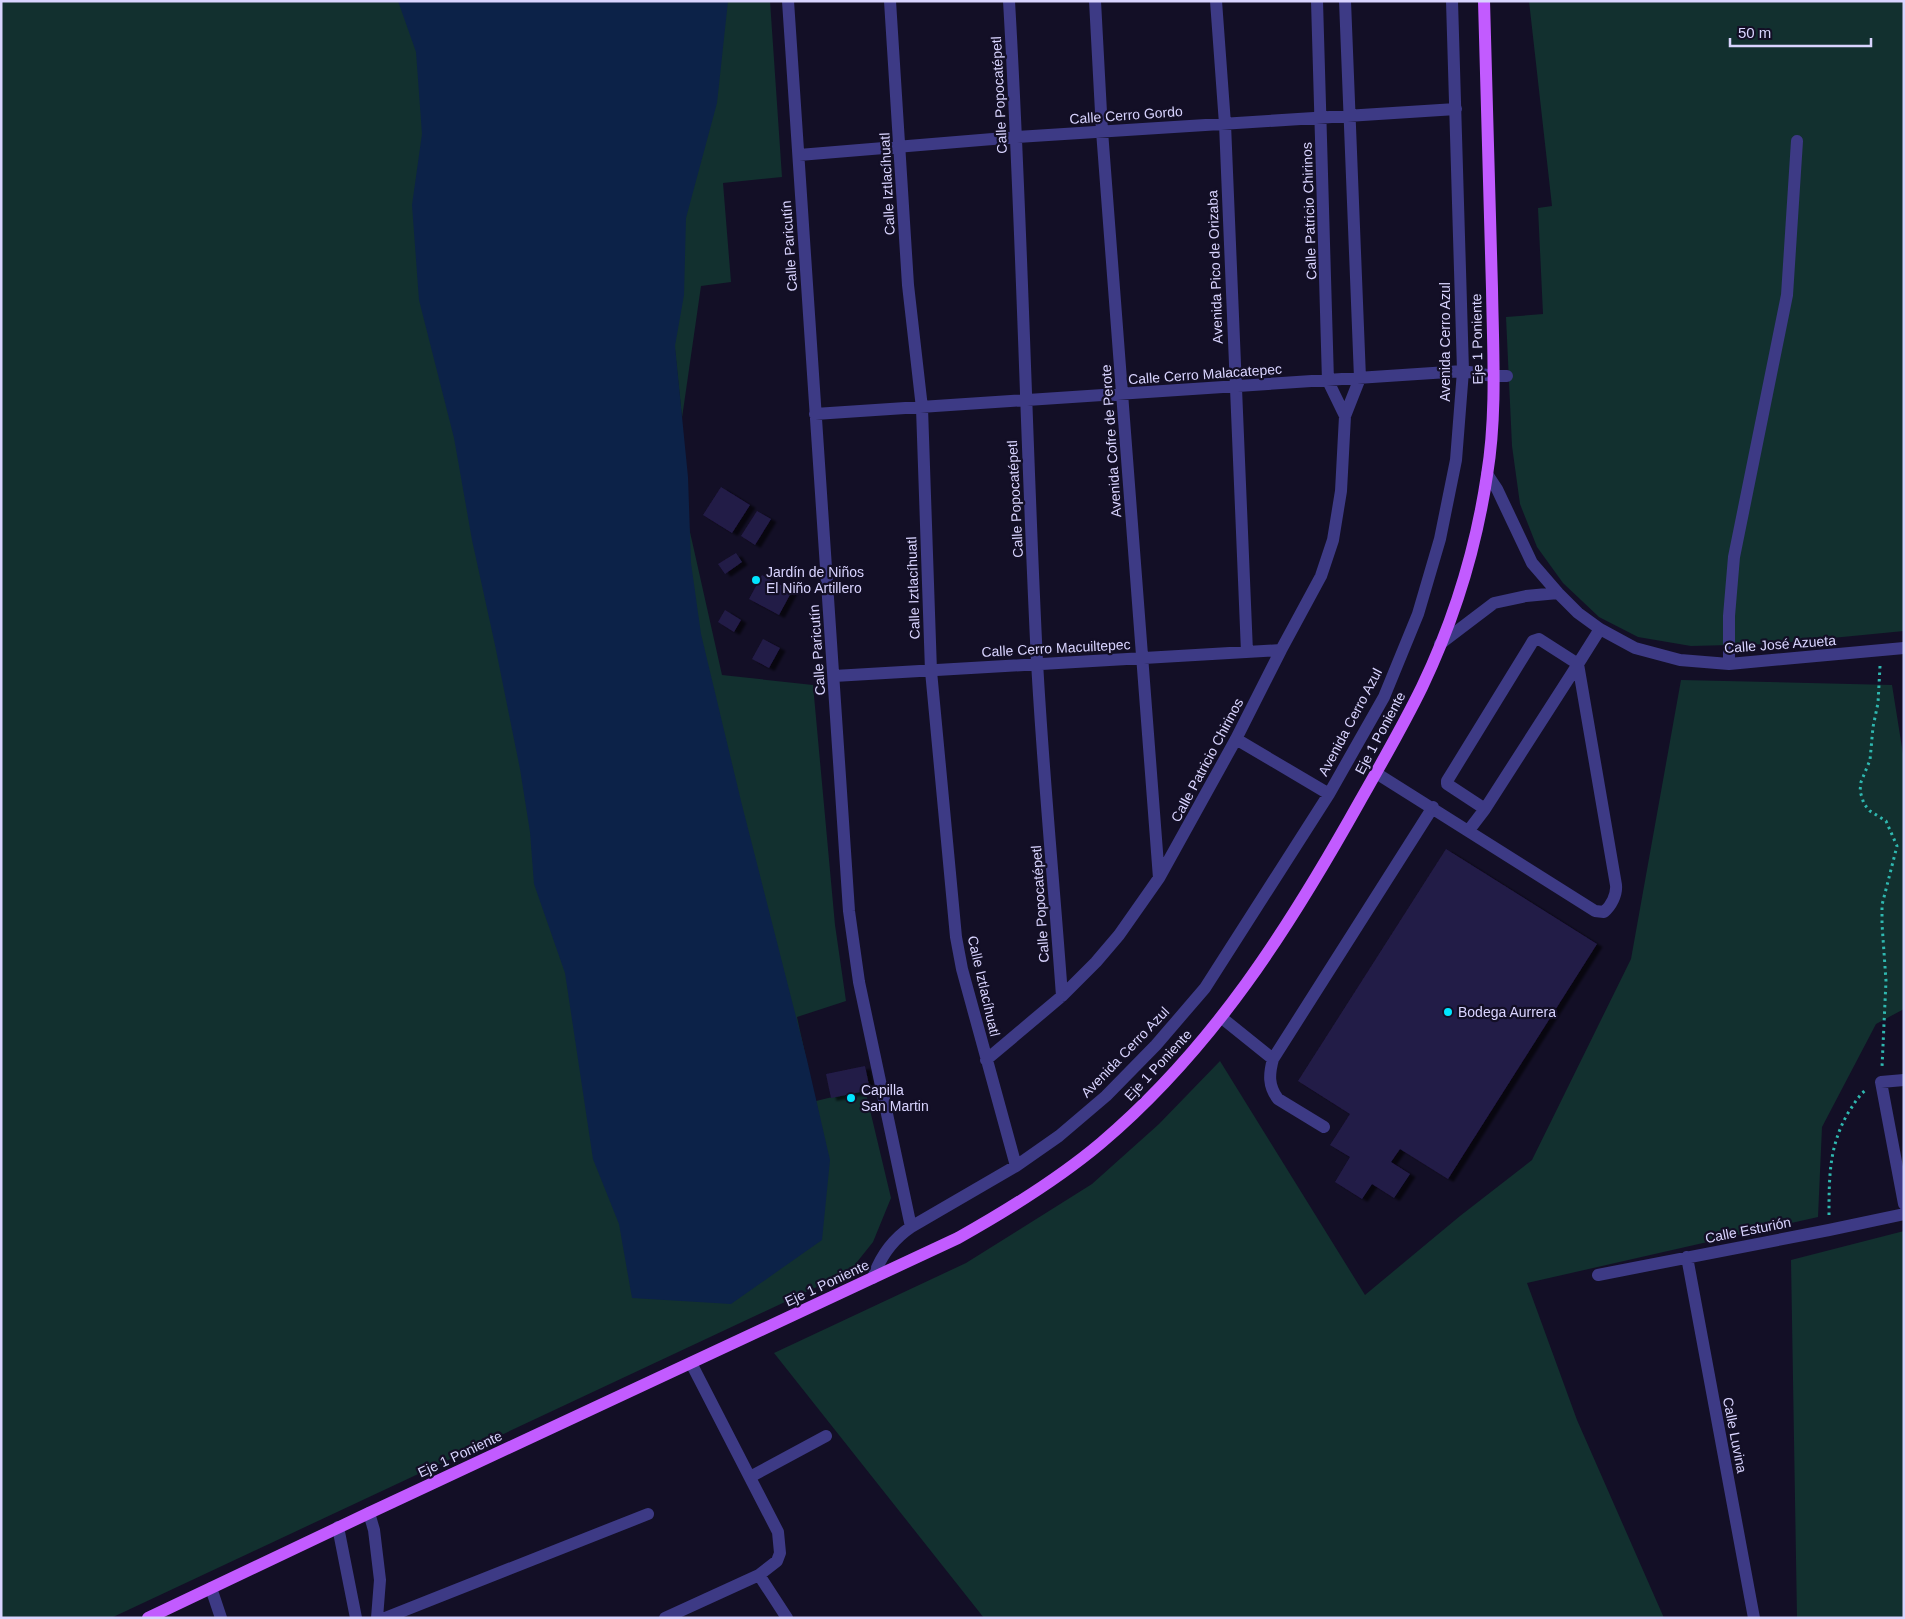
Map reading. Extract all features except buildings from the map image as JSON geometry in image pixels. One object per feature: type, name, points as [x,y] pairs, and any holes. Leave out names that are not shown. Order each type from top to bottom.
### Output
[{"type":"main road","name":"Eje 1 Poniente","points":[[148,1618],[338,1527],[958,1238],[1019,1203],[1100,1144],[1180,1067],[1222,1018],[1260,965],[1325,862],[1376,773],[1421,688],[1440,644],[1468,567],[1487,474],[1493,416],[1484,1]]},
{"type":"street","name":"Calle Paricutín","points":[[788,1],[849,910],[854,948],[911,1227]]},
{"type":"street","name":"Calle Iztlacíhuatl","points":[[890,1],[908,285],[922,408],[931,671],[956,937],[962,970],[1016,1166]]},
{"type":"street","name":"Calle Popocatépetl","points":[[1009,1],[1017,137],[1026,401],[1038,664],[1062,996]]},
{"type":"street","name":"Avenida Cofre de Perote","points":[[1095,1],[1102,131],[1159,878]]},
{"type":"street","name":"Avenida Pico de Orizaba","points":[[1216,1],[1225,124],[1246,652]]},
{"type":"street","name":"Calle Patricio Chirinos","points":[[1316,1],[1328,381],[1345,416]]},
{"type":"street","name":"Calle Patricio Chirinos","points":[[986,1060],[1062,996],[1096,962],[1159,878],[1236,739],[1321,576],[1333,540],[1341,491],[1345,416],[1360,378],[1344,1]]},
{"type":"street","name":"Avenida Cerro Azul","points":[[911,1227],[1016,1166],[1059,1136],[1106,1096],[1156,1045],[1205,988],[1329,794],[1384,697],[1418,614],[1440,539],[1456,460],[1463,371],[1452,1]]},
{"type":"street","name":"Calle Cerro Gordo","points":[[799,155],[1102,131],[1456,109]]},
{"type":"street","points":[[1728,664],[1729,616],[1734,556],[1788,296],[1797,141]]},
{"type":"street","name":"Calle Cerro Malacatepec","points":[[815,414],[1463,371],[1493,376],[1506,376]]},
{"type":"street","name":"Calle José Azueta","points":[[1487,474],[1497,489],[1532,563],[1578,613],[1600,629],[1635,648],[1680,660],[1728,664],[1904,648]]},
{"type":"street","points":[[1440,644],[1494,603],[1526,596],[1558,593]]},
{"type":"street","points":[[1470,830],[1600,629]]},
{"type":"street","points":[[1376,773],[1470,830],[1595,911],[1604,912],[1607,910],[1616,895],[1616,885],[1578,664],[1539,639],[1533,641],[1447,781],[1447,784],[1485,809]]},
{"type":"street","name":"Calle Cerro Macuiltepec","points":[[834,676],[1281,650]]},
{"type":"street","points":[[1236,739],[1329,794]]},
{"type":"street","points":[[1324,1127],[1278,1099],[1270,1084],[1269,1071],[1273,1059],[1433,807]]},
{"type":"street","points":[[1222,1018],[1273,1059]]},
{"type":"street","points":[[1904,1080],[1882,1082],[1904,1204]]},
{"type":"street","name":"Calle Esturión","points":[[1598,1275],[1904,1214]]},
{"type":"street","points":[[872,1278],[883,1255],[894,1241],[911,1227]]},
{"type":"street","name":"Calle Luvina","points":[[1687,1257],[1754,1618]]},
{"type":"street","points":[[665,1618],[759,1574],[777,1561],[780,1553],[778,1532],[690,1363]]},
{"type":"street","points":[[750,1477],[826,1436]]},
{"type":"street","points":[[369,1513],[374,1530],[380,1580],[377,1618]]},
{"type":"street","points":[[385,1618],[648,1514]]},
{"type":"street","points":[[338,1527],[356,1618]]},
{"type":"street","points":[[759,1574],[787,1618]]},
{"type":"street","points":[[211,1588],[221,1618]]},
{"type":"path","points":[[1829,1230],[1829,1186],[1832,1148],[1856,1100],[1871,1086],[1882,1082],[1886,981],[1882,905],[1898,846],[1886,821],[1870,811],[1864,804],[1860,791],[1861,782],[1870,760],[1873,726],[1878,703],[1880,650]]},
{"type":"green space","points":[[1,1],[770,1],[782,177],[723,183],[731,282],[701,286],[682,418],[675,350],[662,407],[722,675],[813,685],[835,925],[846,1001],[797,1017],[829,1162],[816,1101],[865,1089],[891,1198],[873,1242],[849,1272],[111,1618],[1,1618]]},
{"type":"green space","points":[[1529,1],[1904,1],[1904,631],[1769,644],[1691,646],[1638,637],[1599,617],[1563,583],[1537,547],[1520,504],[1512,446],[1506,317],[1543,314],[1538,208],[1552,206]]},
{"type":"green space","points":[[1681,680],[1892,685],[1904,760],[1904,1009],[1876,1024],[1822,1127],[1818,1217],[1527,1283],[1577,1420],[1664,1618],[984,1618],[774,1353],[966,1263],[1092,1184],[1159,1124],[1220,1061],[1365,1295],[1460,1216],[1532,1160],[1631,959]]},
{"type":"green space","points":[[1904,1231],[1904,1618],[1797,1618],[1791,1260]]},
{"type":"water","points":[[398,1],[728,1],[717,103],[686,218],[684,295],[675,346],[688,477],[691,563],[701,634],[830,1160],[822,1240],[731,1304],[632,1298],[619,1224],[593,1159],[565,973],[534,884],[530,832],[520,769],[472,540],[454,438],[419,300],[412,205],[422,134],[416,52]]},
{"type":"place","name":"Jardín de Niños El Niño Artillero","points":[[756,580]]},
{"type":"place","name":"Bodega Aurrera","points":[[1448,1012]]},
{"type":"place","name":"Capilla San Martin","points":[[851,1098]]}]
